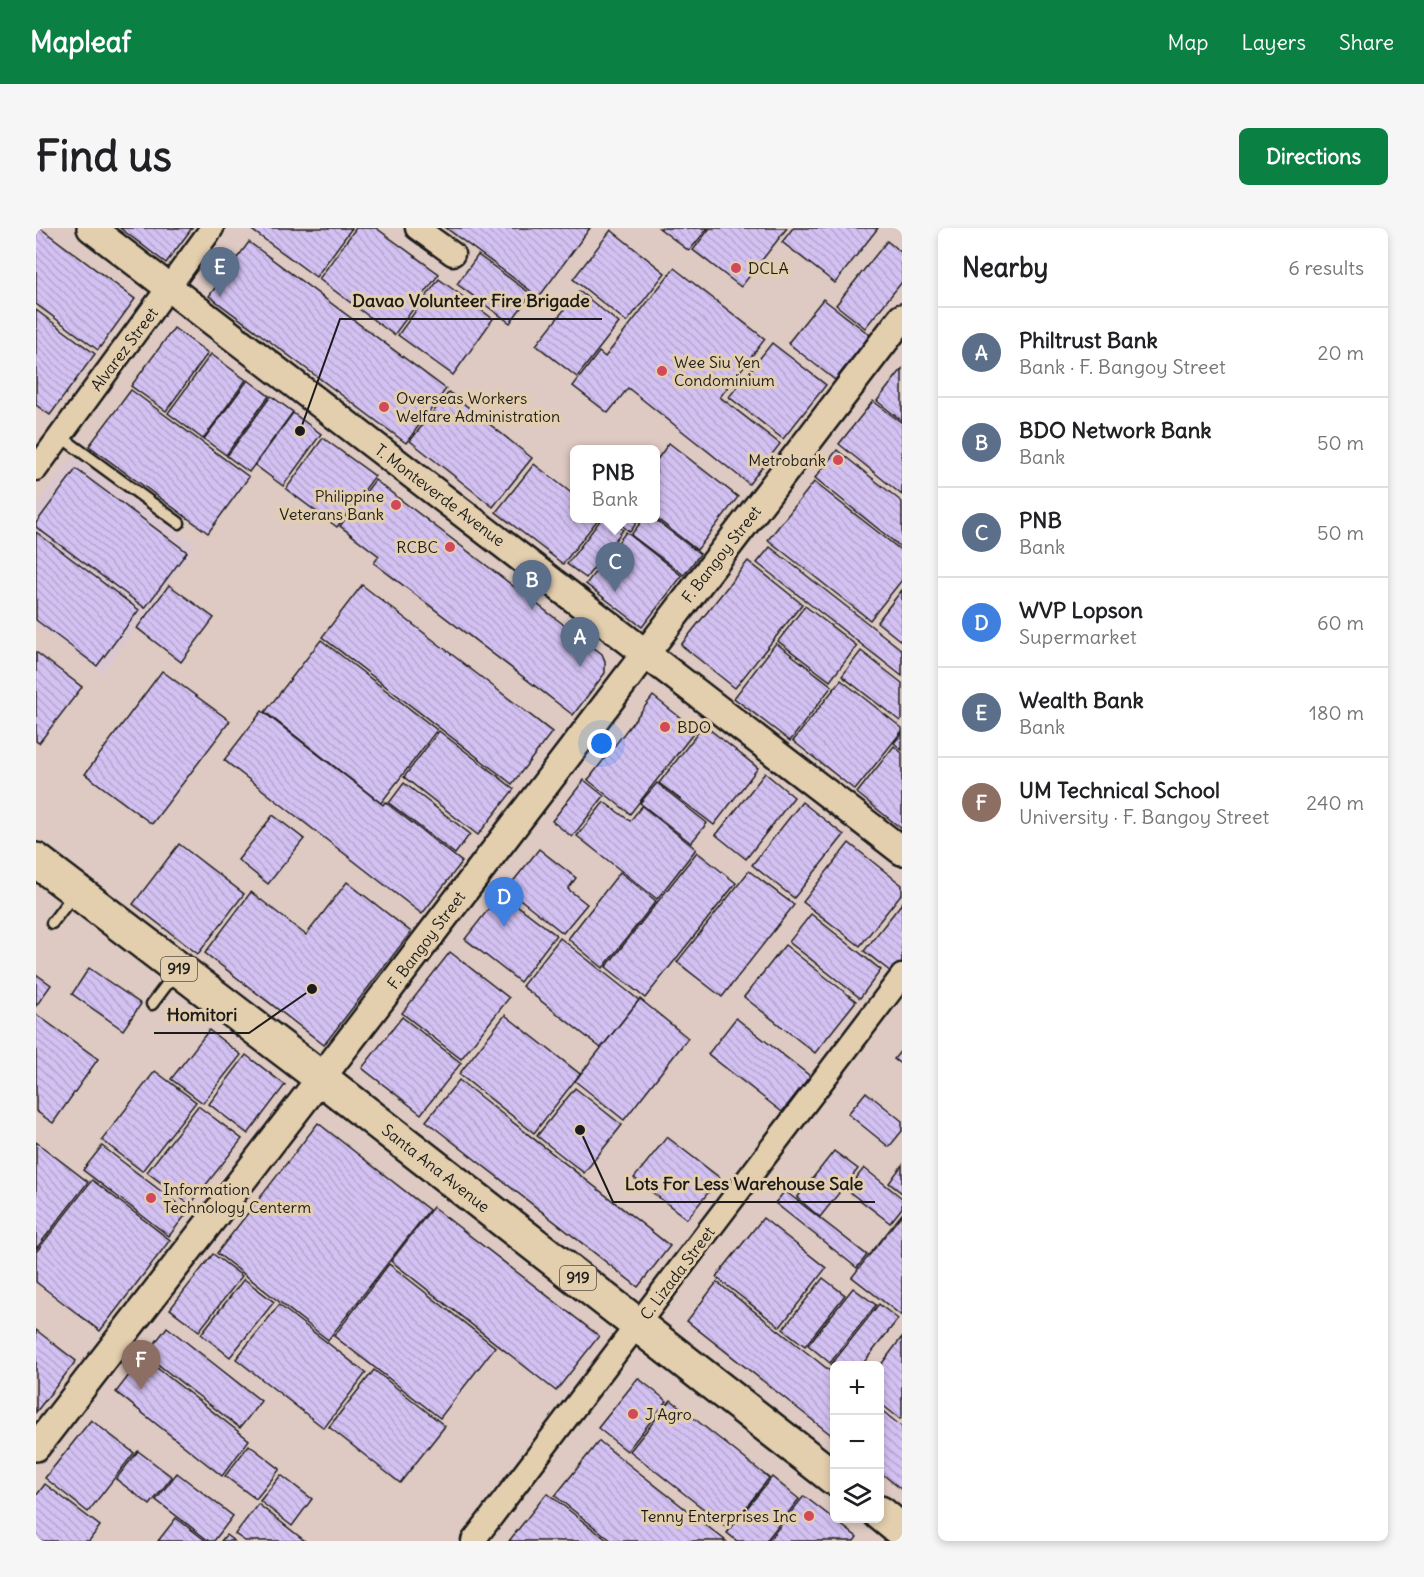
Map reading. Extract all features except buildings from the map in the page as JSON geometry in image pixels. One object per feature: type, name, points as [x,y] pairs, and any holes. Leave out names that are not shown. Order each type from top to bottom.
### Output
[{"type":"main road","name":"Santa Ana Avenue","points":[[36,860],[321,1078],[830,1475]]},
{"type":"main road","points":[[884,1517],[902,1531]]},
{"type":"street","name":"T. Monteverde Avenue","points":[[91,228],[902,851]]},
{"type":"street","name":"Alvarez Street","points":[[36,469],[212,228]]},
{"type":"street","points":[[417,228],[453,254]]},
{"type":"street","name":"F. Bangoy Street","points":[[36,1447],[902,318]]},
{"type":"street","name":"C. Lizada Street","points":[[473,1541],[902,976]]},
{"type":"lane","points":[[60,435],[179,523]]},
{"type":"lane","points":[[52,922],[76,891]]},
{"type":"lane","points":[[152,1004],[179,969]]},
{"type":"shaded area","points":[[73,456],[196,545],[103,673],[36,625],[36,507]]},
{"type":"place","name":"DCLA","points":[[736,268]]},
{"type":"place","name":"Wealth Bank","points":[[220,297]]},
{"type":"place","name":"Wee Siu Yen Condominium","points":[[662,371]]},
{"type":"place","name":"Overseas Workers Welfare Administration","points":[[384,407]]},
{"type":"place","name":"Davao Volunteer Fire Brigade","points":[[300,431]]},
{"type":"place","name":"Metrobank","points":[[838,460]]},
{"type":"place","name":"Philippine Veterans Bank","points":[[396,505]]},
{"type":"place","name":"RCBC","points":[[450,547]]},
{"type":"place","name":"PNB","points":[[615,592]]},
{"type":"place","name":"BDO Network Bank","points":[[532,610]]},
{"type":"place","name":"Philtrust Bank","points":[[580,667]]},
{"type":"place","name":"BDO","points":[[665,727]]},
{"type":"place","name":"WVP Lopson","points":[[504,927]]},
{"type":"place","name":"Homitori","points":[[312,989]]},
{"type":"place","name":"Lots For Less Warehouse Sale","points":[[580,1130]]},
{"type":"place","name":"Information Technology Centerm","points":[[151,1198]]},
{"type":"place","name":"UM Technical School","points":[[141,1390]]},
{"type":"place","name":"J Agro","points":[[633,1414]]},
{"type":"place","name":"Tenny Enterprises Inc","points":[[809,1516]]}]
